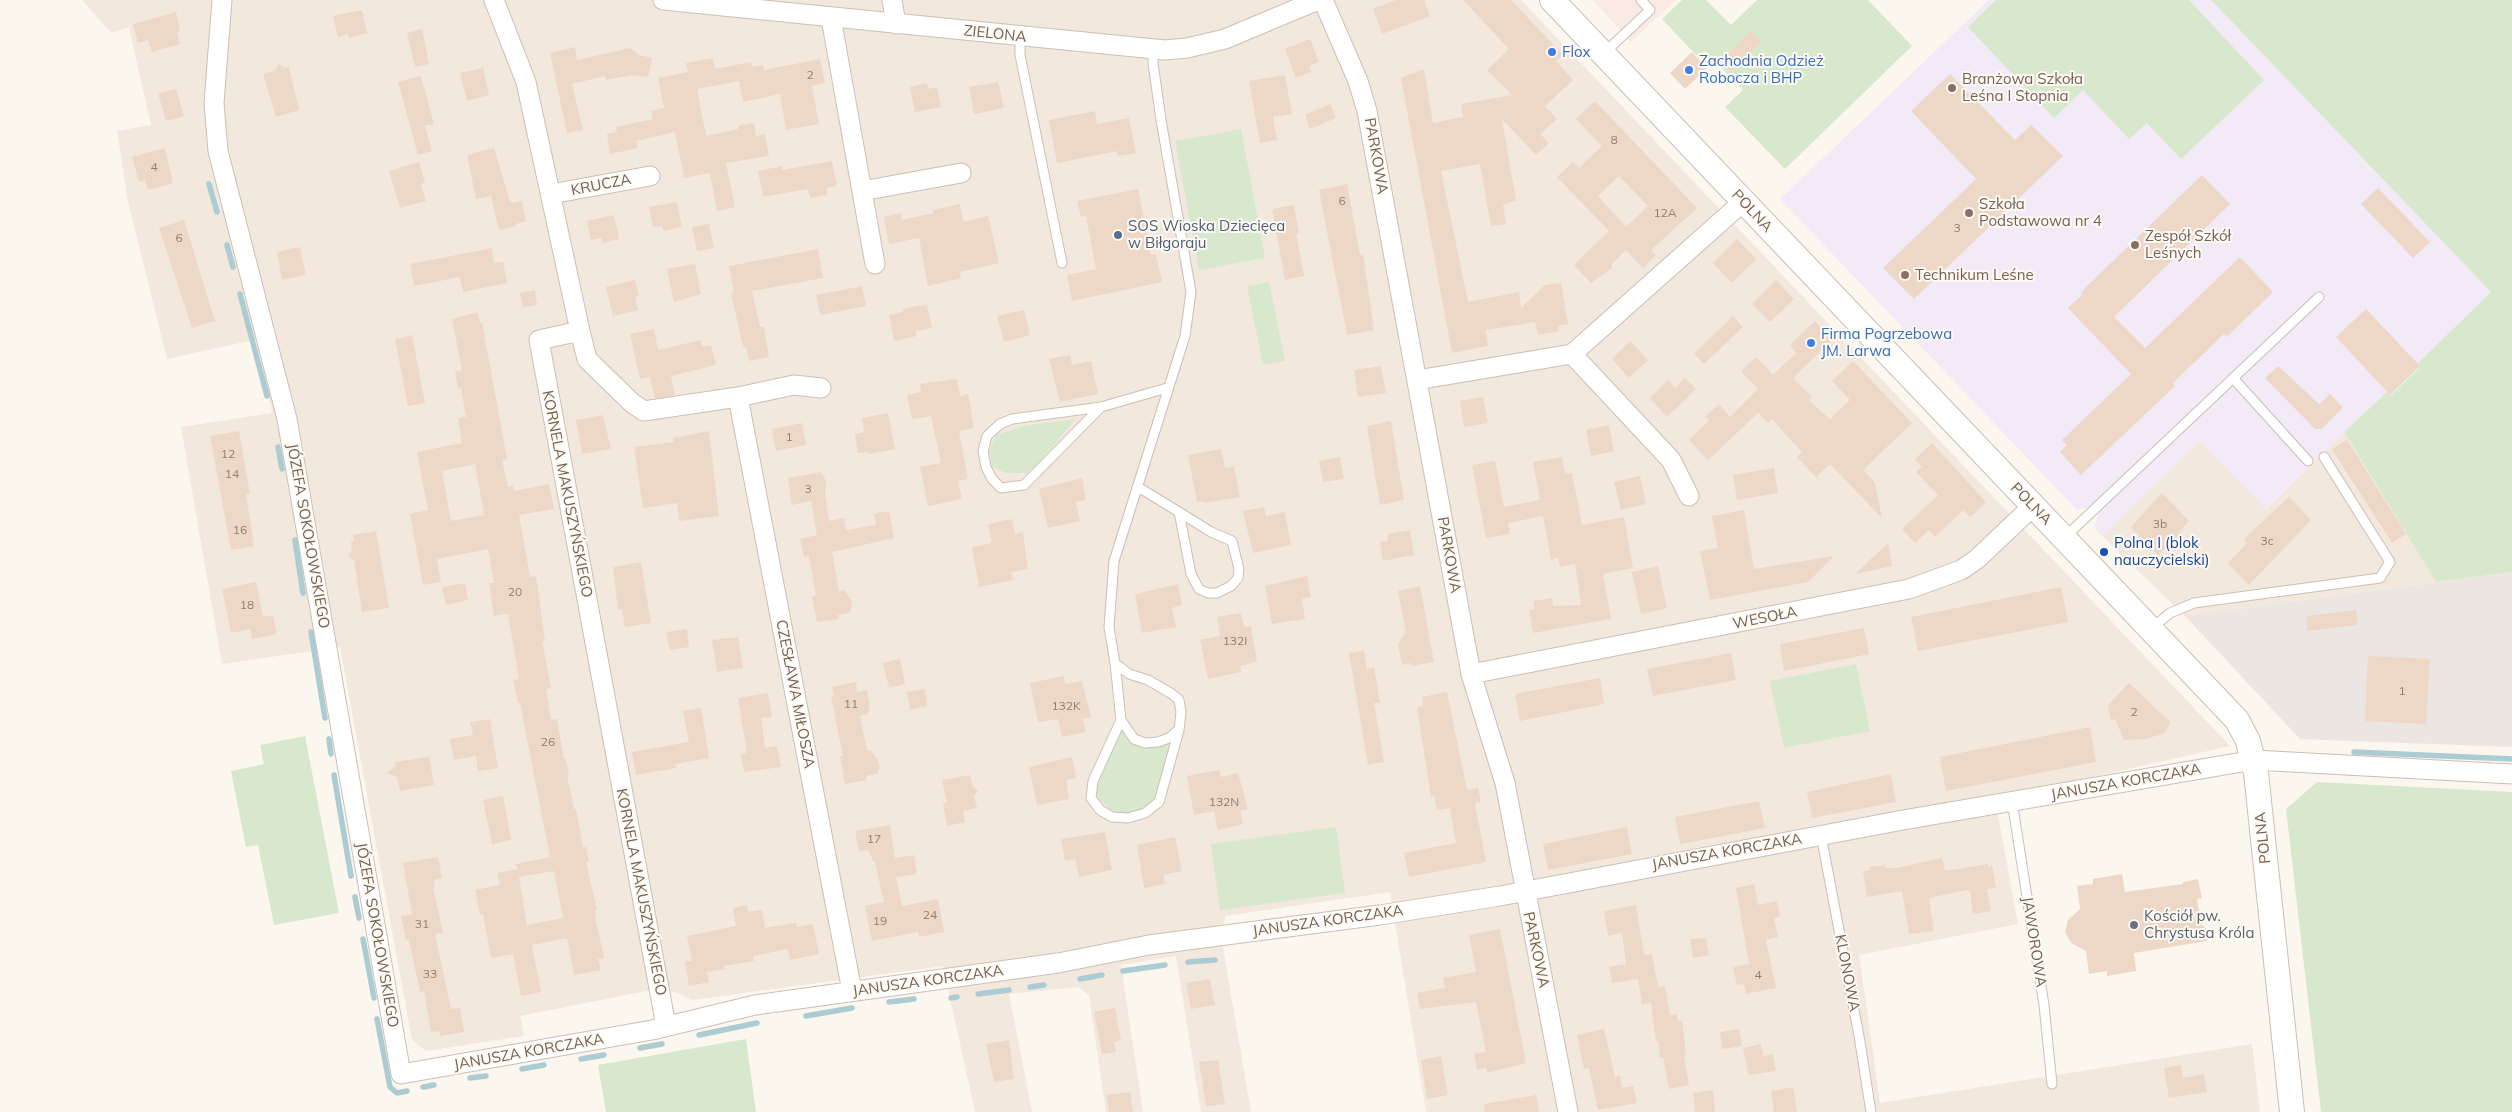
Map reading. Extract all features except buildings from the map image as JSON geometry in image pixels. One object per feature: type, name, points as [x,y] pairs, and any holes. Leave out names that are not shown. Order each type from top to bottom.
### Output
[{"type":"street","name":"JÓZEFA SOKOŁOWSKIEGO","points":[[222,0],[214,103],[218,151],[288,419],[402,1074]]},
{"type":"street","points":[[494,0],[526,82],[587,359],[632,403],[644,412],[738,397],[794,385],[821,388]]},
{"type":"street","name":"ZIELONA","points":[[663,0],[1153,50],[1187,48],[1226,39],[1318,0]]},
{"type":"street","points":[[892,0],[896,24]]},
{"type":"street","name":"PARKOWA","points":[[1323,0],[1358,81],[1368,111],[1471,674],[1502,770],[1524,892],[1568,1112]]},
{"type":"street","name":"POLNA","points":[[1552,0],[2232,714],[2246,735],[2254,760],[2292,1112]]},
{"type":"street","points":[[831,18],[875,264]]},
{"type":"street","points":[[862,191],[961,173]]},
{"type":"street","name":"KRUCZA","points":[[551,194],[650,176]]},
{"type":"street","points":[[1417,380],[1572,354],[1744,201]]},
{"type":"street","name":"KORNELA MAKUSZYŃSKIEGO","points":[[580,331],[539,340],[666,1026]]},
{"type":"street","points":[[1572,354],[1671,460],[1688,496]]},
{"type":"street","name":"CZESŁAWA MIŁOSZA","points":[[738,397],[852,991]]},
{"type":"street","name":"WESOŁA","points":[[1471,674],[1909,589],[1961,570],[1977,559],[2033,506]]},
{"type":"street","name":"JANUSZA KORCZAKA","points":[[402,1074],[666,1026],[754,1005],[1058,963],[1148,945],[1380,915],[1524,892],[1821,835],[2254,760],[2512,774]]},
{"type":"lane","points":[[1603,54],[1650,10],[1641,0]]},
{"type":"lane","points":[[1020,37],[1020,55],[1062,263]]},
{"type":"lane","points":[[1153,50],[1161,120],[1191,292],[1185,336],[1167,388],[1114,561],[1109,627],[1121,720],[1134,739],[1145,743],[1163,740],[1179,730]]},
{"type":"lane","points":[[2064,538],[2319,297]]},
{"type":"lane","points":[[2233,378],[2308,460]]},
{"type":"lane","points":[[1101,407],[1024,485],[1002,488],[992,479],[986,467],[983,450],[987,436],[1000,424],[1012,419],[1101,407],[1167,388]]},
{"type":"lane","points":[[2151,630],[2170,614],[2194,603],[2380,578],[2390,562],[2324,458]]},
{"type":"lane","points":[[1138,487],[1179,512],[1211,532],[1232,541],[1239,569],[1238,578],[1231,586],[1217,593],[1208,594],[1199,589],[1191,574],[1179,512]]},
{"type":"lane","points":[[1115,664],[1129,674],[1160,686],[1179,700],[1181,712],[1179,730],[1160,802],[1145,813],[1128,818],[1112,817],[1100,810],[1091,798],[1093,781],[1121,720]]},
{"type":"lane","name":"JAWOROWA","points":[[2012,801],[2044,1006],[2052,1084]]},
{"type":"lane","name":"KLONOWA","points":[[1821,835],[1854,1009],[1871,1112]]},
{"type":"shaded area","points":[[82,0],[1521,0],[2230,746],[1995,799],[2018,924],[1859,955],[1880,1103],[2252,1044],[2260,1112],[1426,1112],[1390,892],[1225,916],[1222,942],[1251,1112],[1201,1112],[1176,956],[1121,965],[1143,1112],[1106,1112],[1089,995],[1078,987],[1009,994],[1032,1112],[975,1112],[943,966],[692,1000],[675,992],[646,991],[520,1016],[524,1036],[426,1051],[412,1040],[340,647],[222,664],[181,427],[272,413],[257,339],[167,359],[128,202],[117,131],[151,125],[129,27],[111,33]]},
{"type":"shaded area","points":[[1593,0],[1676,0],[1631,42]]},
{"type":"shaded area","name":"Zespół Szkół Leśnych","points":[[1989,0],[2211,0],[2491,292],[2418,363],[2420,366],[2390,395],[2387,392],[2265,509],[2200,441],[2102,536],[2094,528],[2098,515],[2090,507],[2077,510],[1780,199]]},
{"type":"shaded area","points":[[2344,432],[2436,582],[2185,616],[2102,536],[2200,441],[2266,509]]},
{"type":"shaded area","points":[[2512,572],[2512,747],[2300,739],[2185,616]]},
{"type":"green space","points":[[1682,0],[1706,0],[1731,25],[1757,0],[1868,0],[1912,46],[1785,169],[1725,107],[1743,90],[1705,51],[1698,57],[1662,19]]},
{"type":"green space","points":[[1996,0],[2189,0],[2264,80],[2181,159],[2147,123],[2129,139],[2083,90],[2054,118],[1968,27]]},
{"type":"green space","points":[[2211,0],[2512,0],[2512,572],[2436,582],[2344,432],[2387,392],[2391,395],[2420,367],[2418,363],[2491,292]]},
{"type":"green space","points":[[1241,129],[1265,258],[1199,270],[1175,141]]},
{"type":"green space","points":[[1269,282],[1285,361],[1263,365],[1247,286]]},
{"type":"green space","points":[[1075,419],[1038,465],[1026,473],[1006,473],[992,466],[989,451],[996,435],[1024,426]]},
{"type":"green space","points":[[1856,664],[1870,731],[1784,748],[1770,681]]},
{"type":"green space","points":[[1122,729],[1133,742],[1148,748],[1165,746],[1172,741],[1159,797],[1148,808],[1127,814],[1112,811],[1100,800],[1097,793],[1099,779]]},
{"type":"green space","points":[[305,736],[339,913],[274,925],[258,845],[246,847],[231,771],[264,764],[260,745]]},
{"type":"green space","points":[[2317,782],[2512,792],[2512,1112],[2321,1112],[2286,809]]},
{"type":"green space","points":[[1336,827],[1345,893],[1220,910],[1211,844]]},
{"type":"green space","points":[[746,1039],[756,1112],[606,1112],[598,1065]]},
{"type":"waterway","points":[[209,184],[217,212]]},
{"type":"waterway","points":[[227,245],[233,267]]},
{"type":"waterway","points":[[240,294],[267,396]]},
{"type":"waterway","points":[[278,447],[282,469]]},
{"type":"waterway","points":[[295,540],[303,593]]},
{"type":"waterway","points":[[311,632],[325,718]]},
{"type":"waterway","points":[[329,739],[331,754]]},
{"type":"waterway","points":[[2354,752],[2512,759]]},
{"type":"waterway","points":[[334,775],[351,876]]},
{"type":"waterway","points":[[355,897],[359,918]]},
{"type":"waterway","points":[[363,939],[374,998]]},
{"type":"waterway","points":[[1188,962],[1215,960]]},
{"type":"waterway","points":[[1123,971],[1165,965]]},
{"type":"waterway","points":[[1080,979],[1102,975]]},
{"type":"waterway","points":[[1030,987],[1044,985]]},
{"type":"waterway","points":[[978,994],[1009,990]]},
{"type":"waterway","points":[[951,998],[957,997]]},
{"type":"waterway","points":[[889,1002],[914,999]]},
{"type":"waterway","points":[[806,1016],[852,1008]]},
{"type":"waterway","points":[[377,1019],[390,1087],[397,1093],[407,1091]]},
{"type":"waterway","points":[[699,1035],[757,1023]]},
{"type":"waterway","points":[[640,1048],[662,1044]]},
{"type":"waterway","points":[[581,1059],[604,1055]]},
{"type":"waterway","points":[[522,1069],[544,1065]]},
{"type":"waterway","points":[[470,1078],[486,1076]]},
{"type":"waterway","points":[[423,1087],[434,1085]]},
{"type":"place","name":"Flox","points":[[1552,52]]},
{"type":"place","name":"Zachodnia Odzież Robocza i BHP","points":[[1689,70]]},
{"type":"place","name":"Branżowa Szkoła Leśna I Stopnia","points":[[1952,88]]},
{"type":"place","name":"Szkoła Podstawowa nr 4","points":[[1969,213]]},
{"type":"place","name":"SOS Wioska Dziecięca w Biłgoraju","points":[[1118,235]]},
{"type":"place","name":"Zespół Szkół Leśnych","points":[[2135,245]]},
{"type":"place","name":"Technikum Leśne","points":[[1905,275]]},
{"type":"place","name":"Firma Pogrzebowa JM. Larwa","points":[[1811,343]]},
{"type":"place","name":"Polna I (blok nauczycielski)","points":[[2104,552]]},
{"type":"place","name":"Kościół pw. Chrystusa Króla","points":[[2134,925]]}]
